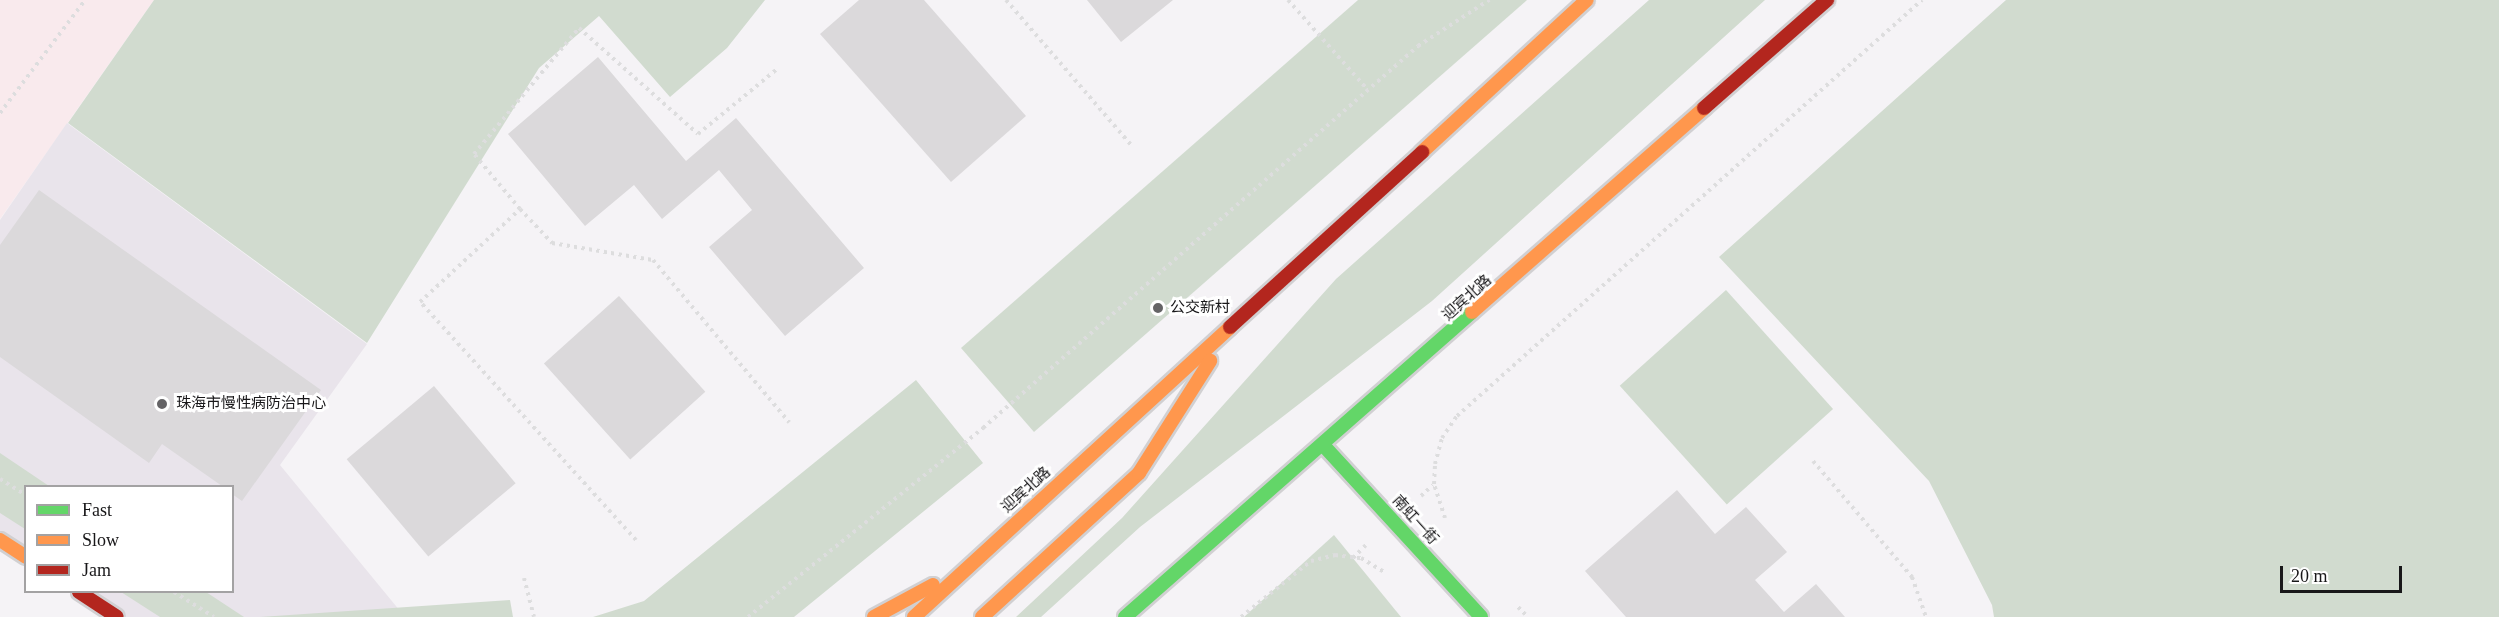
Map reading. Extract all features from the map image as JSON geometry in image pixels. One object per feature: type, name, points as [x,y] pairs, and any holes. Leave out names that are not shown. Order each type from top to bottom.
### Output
[{"type":"main road","name":"迎宾北路","points":[[914,617],[1587,0]]},
{"type":"main road","name":"迎宾北路","points":[[1125,617],[1324,446],[1827,0]]},
{"type":"main road","points":[[982,617],[1139,473],[1233,324]]},
{"type":"main road","name":"南虹一街","points":[[1324,446],[1481,617]]},
{"type":"main road","points":[[0,540],[24,556]]},
{"type":"main road","points":[[874,617],[969,565]]},
{"type":"main road","points":[[81,593],[117,617]]},
{"type":"main road","points":[[1131,617],[1148,597]]},
{"type":"path","points":[[0,113],[85,0]]},
{"type":"path","points":[[1006,0],[1132,147]]},
{"type":"path","points":[[1288,0],[1368,90]]},
{"type":"path","points":[[748,617],[983,428],[1418,46],[1489,0]]},
{"type":"path","points":[[1450,528],[1436,492],[1435,464],[1442,438],[1457,416],[1922,0]]},
{"type":"path","points":[[777,69],[698,134],[579,28],[474,154],[552,243],[653,260],[789,422]]},
{"type":"path","points":[[520,209],[420,302],[636,540]]},
{"type":"path","points":[[1813,461],[1912,577],[1926,617]]},
{"type":"path","points":[[0,479],[24,494]]},
{"type":"path","points":[[1241,617],[1293,572],[1311,561],[1335,555],[1361,558],[1390,576]]},
{"type":"path","points":[[524,578],[534,617]]},
{"type":"path","points":[[177,593],[214,617]]},
{"type":"path","points":[[1512,599],[1528,617]]},
{"type":"shaded area","points":[[0,0],[154,0],[0,219]]},
{"type":"shaded area","points":[[154,0],[765,0],[727,48],[670,97],[599,16],[539,68],[367,343],[68,123]]},
{"type":"shaded area","points":[[1358,0],[1527,0],[1034,432],[961,348]]},
{"type":"shaded area","points":[[1649,0],[1765,0],[1432,301],[1140,527],[1041,617],[1016,617],[1122,518],[1336,279]]},
{"type":"shaded area","points":[[2006,0],[2499,0],[2499,617],[1994,617],[1992,605],[1929,481],[1719,257]]},
{"type":"shaded area","name":"珠海市慢性病防治中心","points":[[67,123],[367,344],[280,465],[405,617],[118,617],[81,593],[234,593],[234,485],[24,485],[24,555],[0,540],[0,220]]},
{"type":"shaded area","points":[[1726,290],[1833,409],[1727,505],[1620,386]]},
{"type":"shaded area","points":[[916,380],[983,463],[794,617],[593,617],[644,601]]},
{"type":"shaded area","points":[[0,453],[48,485],[24,485],[24,528],[0,513]]},
{"type":"shaded area","points":[[1334,535],[1401,617],[1244,617]]},
{"type":"shaded area","points":[[123,593],[208,593],[244,617],[160,617]]},
{"type":"shaded area","points":[[510,600],[513,617],[260,617]]},
{"type":"building","points":[[859,0],[924,0],[1026,116],[951,182],[820,34]]},
{"type":"building","points":[[1087,0],[1173,0],[1121,42]]},
{"type":"building","points":[[598,57],[686,161],[736,118],[864,268],[785,336],[709,247],[752,210],[719,170],[662,219],[634,185],[585,226],[508,134]]},
{"type":"building","points":[[39,190],[321,390],[242,501],[234,495],[234,485],[221,485],[162,444],[149,463],[0,357],[0,245]]},
{"type":"building","points":[[619,296],[705,392],[630,459],[544,364]]},
{"type":"building","points":[[434,386],[516,483],[428,557],[347,459]]},
{"type":"building","points":[[1677,490],[1715,534],[1746,507],[1787,552],[1755,580],[1784,612],[1816,584],[1845,617],[1626,617],[1585,571]]},
{"type":"traffic: fast","points":[[1125,617],[1472,312]]},
{"type":"traffic: fast","points":[[1324,446],[1481,617]]},
{"type":"traffic: slow","points":[[1422,152],[1587,0]]},
{"type":"traffic: slow","points":[[1472,312],[1704,108]]},
{"type":"traffic: slow","points":[[914,617],[1230,327]]},
{"type":"traffic: slow","points":[[982,617],[1139,473],[1210,361]]},
{"type":"traffic: slow","points":[[0,540],[24,556]]},
{"type":"traffic: slow","points":[[874,617],[933,585]]},
{"type":"traffic: jam","points":[[1704,108],[1827,0]]},
{"type":"traffic: jam","points":[[1230,327],[1422,152]]},
{"type":"traffic: jam","points":[[81,593],[117,617]]},
{"type":"place","name":"公交新村","points":[[1158,308]]},
{"type":"place","name":"珠海市慢性病防治中心","points":[[162,404]]}]
